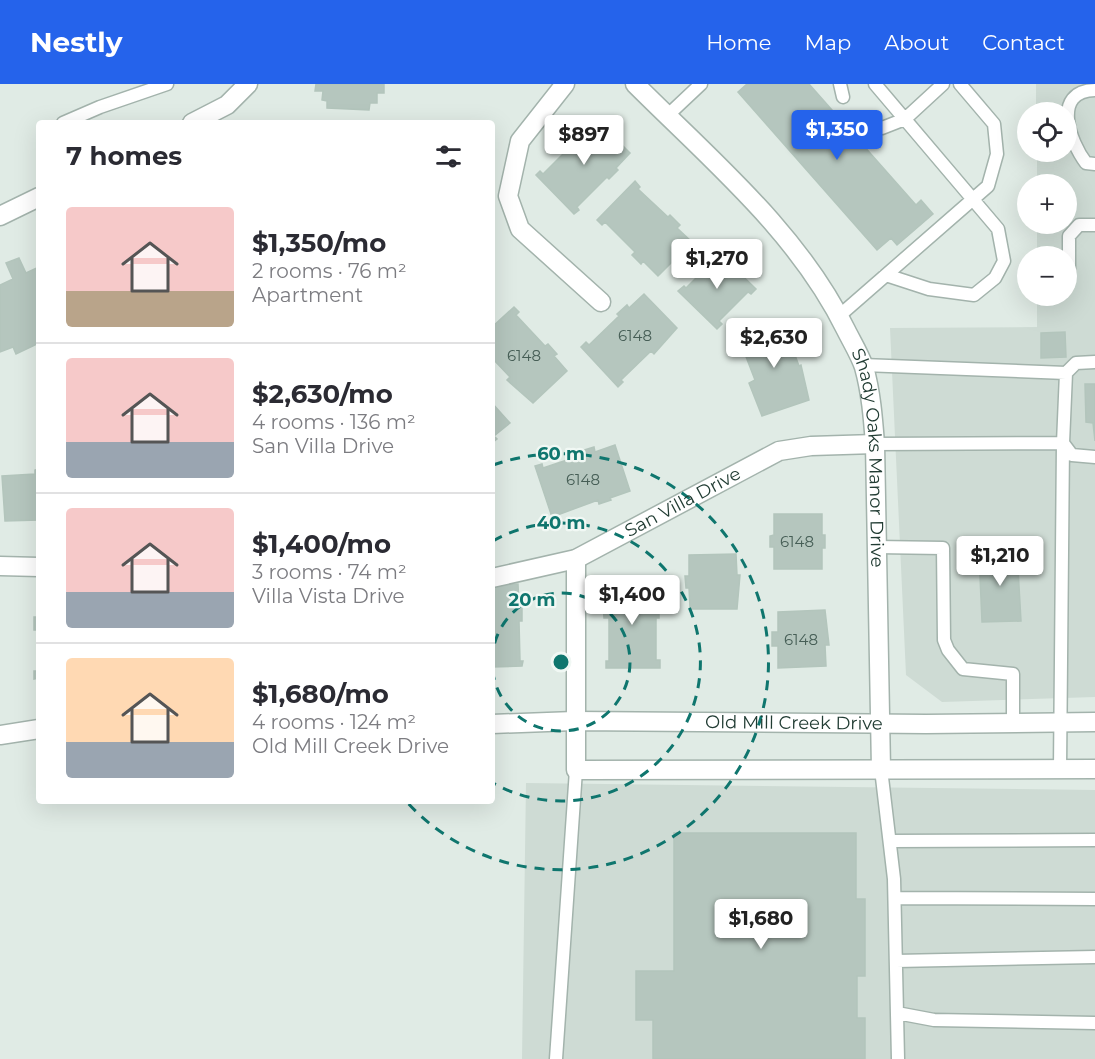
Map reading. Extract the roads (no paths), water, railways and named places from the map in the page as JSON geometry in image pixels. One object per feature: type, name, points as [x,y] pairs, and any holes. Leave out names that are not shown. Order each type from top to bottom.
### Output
[{"type":"street","points":[[198,120],[228,105],[248,84]]},
{"type":"street","points":[[565,84],[520,141],[508,196],[520,229],[601,302]]},
{"type":"street","name":"Shady Oaks Manor Drive","points":[[635,84],[748,196],[805,260],[839,316],[863,365],[871,399],[875,444],[881,769]]},
{"type":"street","points":[[0,216],[36,198]]},
{"type":"street","name":"San Villa Drive","points":[[495,577],[576,559],[779,450],[812,446],[875,444]]},
{"type":"street","points":[[576,559],[574,721],[576,770],[1095,769]]},
{"type":"street","points":[[0,566],[36,567]]},
{"type":"street","name":"Old Mill Creek Drive","points":[[495,724],[574,721],[1095,722]]},
{"type":"street","points":[[0,735],[36,729]]},
{"type":"lane","points":[[70,120],[167,84]]},
{"type":"lane","points":[[667,116],[701,84]]},
{"type":"lane","points":[[840,84],[843,97]]},
{"type":"lane","points":[[875,84],[998,229],[1004,261],[994,279],[974,295],[929,289],[886,275]]},
{"type":"lane","points":[[862,120],[882,128],[905,119],[943,84]]},
{"type":"lane","points":[[839,316],[987,186],[997,154],[994,124],[960,84]]},
{"type":"lane","points":[[1095,90],[1076,97],[1069,108],[1067,124],[1070,138],[1078,153],[1086,163],[1095,165]]},
{"type":"lane","points":[[1069,246],[1069,236],[1079,225],[1095,225]]},
{"type":"lane","points":[[1060,770],[1063,443],[1066,374],[1077,363],[1095,362]]},
{"type":"lane","points":[[863,365],[1066,374]]},
{"type":"lane","points":[[875,444],[1063,443]]},
{"type":"lane","points":[[1063,443],[1072,455],[1095,457]]},
{"type":"lane","points":[[877,547],[943,549],[944,640],[948,651],[963,669],[1013,674],[1013,723]]},
{"type":"lane","points":[[881,769],[894,898],[898,1059]]},
{"type":"lane","points":[[556,1059],[576,770]]},
{"type":"lane","points":[[890,841],[1095,840]]},
{"type":"lane","points":[[894,898],[1095,899]]},
{"type":"lane","points":[[896,961],[1095,957]]},
{"type":"lane","points":[[897,1013],[934,1020],[1095,1023]]}]
